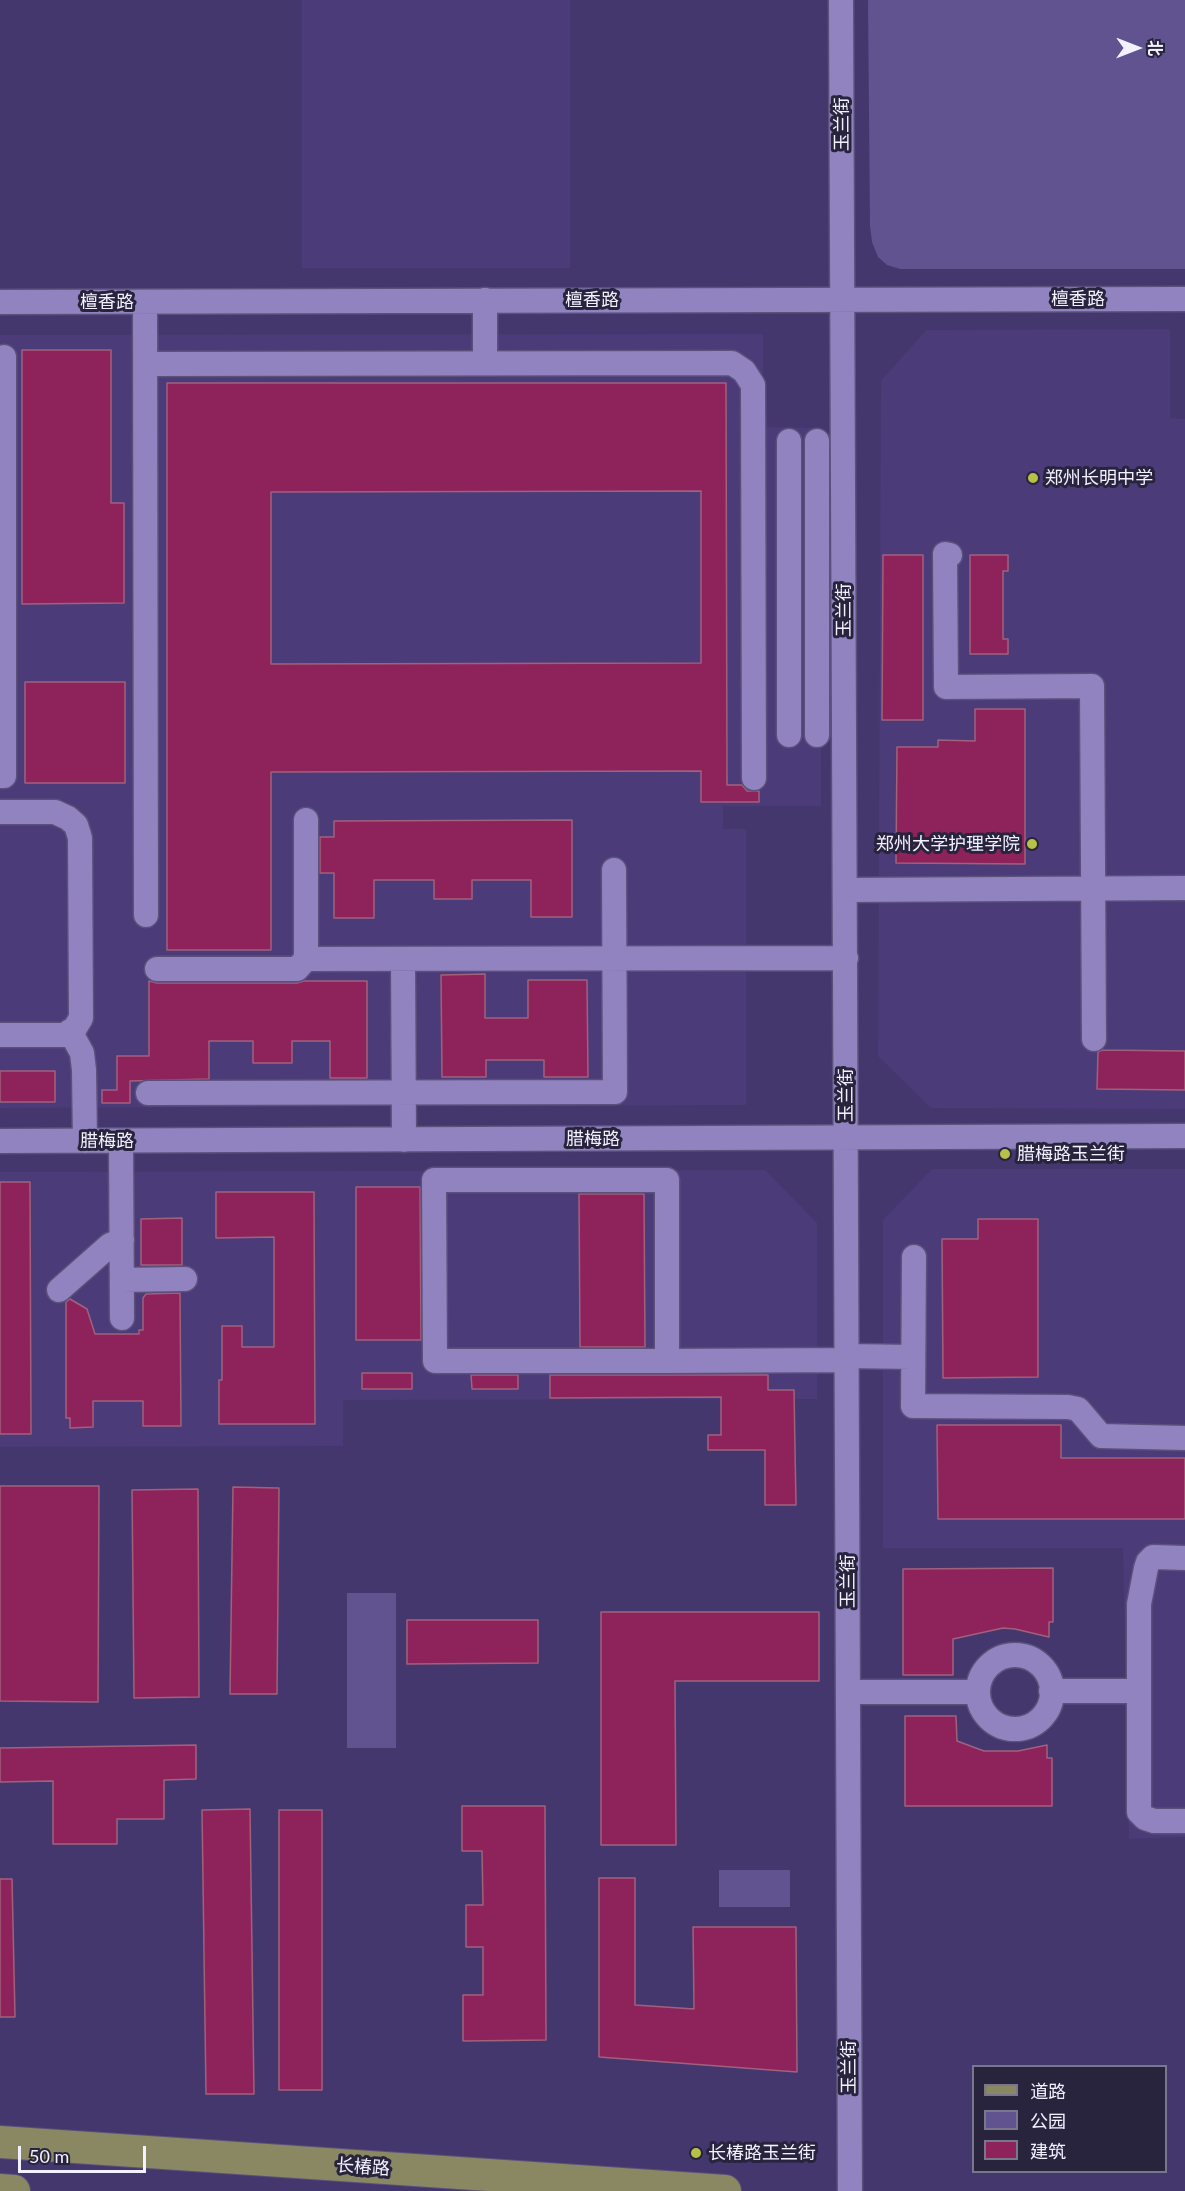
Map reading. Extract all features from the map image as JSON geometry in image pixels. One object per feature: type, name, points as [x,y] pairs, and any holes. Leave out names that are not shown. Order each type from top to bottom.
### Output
[{"type":"main road","name":"长椿路","points":[[0,2142],[725,2191]]},
{"type":"main road","points":[[0,2190],[14,2191]]},
{"type":"street","name":"玉兰街","points":[[841,0],[850,2191]]},
{"type":"street","name":"檀香路","points":[[0,302],[1185,298]]},
{"type":"street","points":[[485,300],[485,363]]},
{"type":"street","points":[[146,302],[146,915]]},
{"type":"street","points":[[0,776],[4,776],[2,582],[4,357]]},
{"type":"street","points":[[146,364],[732,363],[744,371],[753,385],[754,778]]},
{"type":"street","points":[[753,441],[843,440]]},
{"type":"street","points":[[789,441],[789,735]]},
{"type":"street","points":[[817,441],[817,735]]},
{"type":"street","points":[[950,555],[945,554],[946,687],[1092,686],[1094,1039]]},
{"type":"street","points":[[754,735],[844,735]]},
{"type":"street","points":[[0,812],[55,812],[68,818],[75,825],[80,838],[81,1018],[75,1028],[64,1035],[0,1035]]},
{"type":"street","points":[[157,969],[297,969],[306,959],[306,820]]},
{"type":"street","points":[[148,1093],[615,1092],[614,870]]},
{"type":"street","points":[[845,890],[1185,888]]},
{"type":"street","points":[[306,959],[846,958]]},
{"type":"street","points":[[404,959],[404,1140]]},
{"type":"street","points":[[70,1031],[82,1053],[85,1141]]},
{"type":"street","name":"腊梅路","points":[[0,1141],[1185,1136]]},
{"type":"street","points":[[121,1141],[122,1318]]},
{"type":"street","points":[[667,1361],[667,1180],[434,1180],[435,1361],[667,1361],[913,1357]]},
{"type":"street","points":[[59,1290],[110,1245],[122,1240]]},
{"type":"street","points":[[914,1257],[913,1406],[1068,1407],[1078,1409],[1101,1436],[1185,1438]]},
{"type":"street","points":[[122,1280],[185,1279]]},
{"type":"street","points":[[1185,1558],[1154,1557],[1148,1562],[1139,1604],[1139,1812],[1145,1818],[1154,1821],[1185,1821]]},
{"type":"street","points":[[1018,1655],[1028,1658],[1044,1669],[1049,1678],[1051,1691],[1049,1707],[1037,1722],[1011,1729],[994,1722],[987,1716],[981,1708],[978,1692],[980,1680],[991,1664],[1008,1656],[1018,1655]]},
{"type":"street","points":[[1051,1691],[1139,1691]]},
{"type":"street","points":[[848,1692],[978,1692]]},
{"type":"shaded area","points":[[302,0],[570,0],[570,268],[302,268]]},
{"type":"shaded area","name":"郑州大学护理学院","points":[[1170,329],[1170,418],[1185,419],[1185,1109],[931,1108],[878,1056],[881,381],[926,330]]},
{"type":"shaded area","points":[[763,334],[763,427],[821,428],[821,806],[723,806],[723,829],[746,829],[746,1105],[0,1108],[0,335]]},
{"type":"shaded area","points":[[932,1169],[1185,1169],[1185,1837],[1129,1839],[1123,1548],[883,1548],[883,1220]]},
{"type":"shaded area","points":[[765,1170],[817,1223],[817,1399],[343,1400],[343,1446],[0,1447],[0,1172]]},
{"type":"green space","points":[[868,0],[1185,0],[1185,269],[900,269],[887,265],[878,257],[872,242],[870,226]]},
{"type":"green space","points":[[347,1593],[396,1593],[396,1748],[347,1748]]},
{"type":"green space","points":[[719,1870],[790,1870],[790,1907],[719,1907]]},
{"type":"building","points":[[22,350],[111,350],[111,503],[124,503],[124,603],[22,604]]},
{"type":"building","points":[[167,383],[726,383],[727,785],[742,785],[747,791],[759,791],[759,802],[701,802],[701,771],[271,772],[271,950],[167,950]],"holes":[[[701,491],[701,663],[271,664],[271,492]]]},
{"type":"building","points":[[883,555],[923,555],[923,720],[882,720]]},
{"type":"building","points":[[970,555],[1008,555],[1008,571],[1003,571],[1003,639],[1008,639],[1008,654],[970,654]]},
{"type":"building","points":[[25,682],[125,682],[125,783],[25,783]]},
{"type":"building","points":[[975,709],[1025,709],[1025,864],[896,863],[897,747],[938,747],[938,740],[975,741]]},
{"type":"building","points":[[572,820],[572,917],[531,917],[531,880],[472,880],[472,899],[434,899],[434,880],[374,880],[374,918],[334,918],[334,873],[320,873],[320,837],[334,837],[334,821]]},
{"type":"building","points":[[485,974],[485,1018],[528,1018],[528,980],[587,980],[588,1077],[544,1077],[544,1060],[486,1060],[486,1077],[442,1077],[441,975]]},
{"type":"building","points":[[149,981],[157,983],[297,983],[367,981],[367,1078],[330,1078],[330,1041],[292,1041],[292,1063],[253,1063],[253,1041],[209,1041],[209,1079],[130,1081],[130,1103],[102,1103],[102,1090],[117,1090],[117,1056],[149,1056]]},
{"type":"building","points":[[1102,1050],[1185,1051],[1185,1090],[1097,1089],[1098,1052]]},
{"type":"building","points":[[0,1071],[55,1071],[55,1102],[0,1102]]},
{"type":"building","points":[[0,1182],[30,1182],[31,1434],[0,1434]]},
{"type":"building","points":[[356,1187],[420,1187],[421,1340],[356,1340]]},
{"type":"building","points":[[216,1192],[314,1192],[315,1424],[219,1424],[222,1326],[242,1326],[242,1347],[274,1347],[274,1237],[216,1238]]},
{"type":"building","points":[[579,1194],[644,1194],[645,1347],[580,1347]]},
{"type":"building","points":[[182,1218],[182,1265],[141,1265],[141,1219]]},
{"type":"building","points":[[978,1219],[1038,1219],[1038,1377],[943,1378],[942,1239],[978,1239]]},
{"type":"building","points":[[180,1293],[181,1426],[143,1426],[143,1401],[93,1401],[93,1427],[70,1428],[70,1418],[66,1418],[66,1302],[70,1299],[87,1309],[95,1334],[139,1334],[139,1330],[143,1330],[143,1298],[146,1294]]},
{"type":"building","points":[[362,1373],[412,1373],[412,1389],[362,1389]]},
{"type":"building","points":[[471,1375],[518,1375],[518,1389],[472,1389]]},
{"type":"building","points":[[550,1375],[768,1375],[768,1390],[794,1390],[796,1505],[765,1505],[765,1450],[708,1450],[708,1435],[721,1435],[721,1397],[550,1398]]},
{"type":"building","points":[[937,1425],[1061,1425],[1061,1458],[1185,1458],[1185,1519],[938,1519]]},
{"type":"building","points":[[0,1486],[99,1486],[98,1702],[0,1701]]},
{"type":"building","points":[[233,1487],[279,1488],[277,1694],[230,1694]]},
{"type":"building","points":[[198,1489],[199,1697],[134,1698],[132,1490]]},
{"type":"building","points":[[1053,1568],[1053,1622],[1049,1622],[1049,1637],[1003,1628],[953,1639],[953,1675],[903,1675],[903,1569]]},
{"type":"building","points":[[601,1612],[819,1612],[819,1681],[675,1681],[676,1845],[601,1845]]},
{"type":"building","points":[[407,1620],[538,1620],[538,1663],[407,1664]]},
{"type":"building","points":[[905,1716],[956,1716],[957,1741],[984,1751],[1018,1751],[1047,1745],[1047,1758],[1052,1758],[1052,1806],[905,1806]]},
{"type":"building","points":[[196,1745],[196,1779],[164,1780],[164,1819],[117,1819],[117,1844],[53,1844],[53,1781],[0,1782],[0,1748]]},
{"type":"building","points":[[462,1806],[545,1806],[546,2040],[463,2041],[463,1995],[483,1995],[483,1947],[466,1947],[466,1905],[483,1905],[482,1851],[462,1851]]},
{"type":"building","points":[[250,1809],[254,2094],[206,2094],[202,1810]]},
{"type":"building","points":[[279,1810],[322,1810],[322,2090],[279,2090]]},
{"type":"building","points":[[599,1878],[635,1878],[635,2005],[694,2009],[693,1927],[796,1927],[797,2072],[599,2057]]},
{"type":"building","points":[[0,1879],[12,1879],[15,2017],[0,2017]]},
{"type":"place","name":"郑州长明中学","points":[[1033,478]]},
{"type":"place","name":"郑州大学护理学院","points":[[1032,844]]},
{"type":"place","name":"腊梅路玉兰街","points":[[1005,1154]]},
{"type":"place","name":"长椿路玉兰街","points":[[696,2153]]}]
